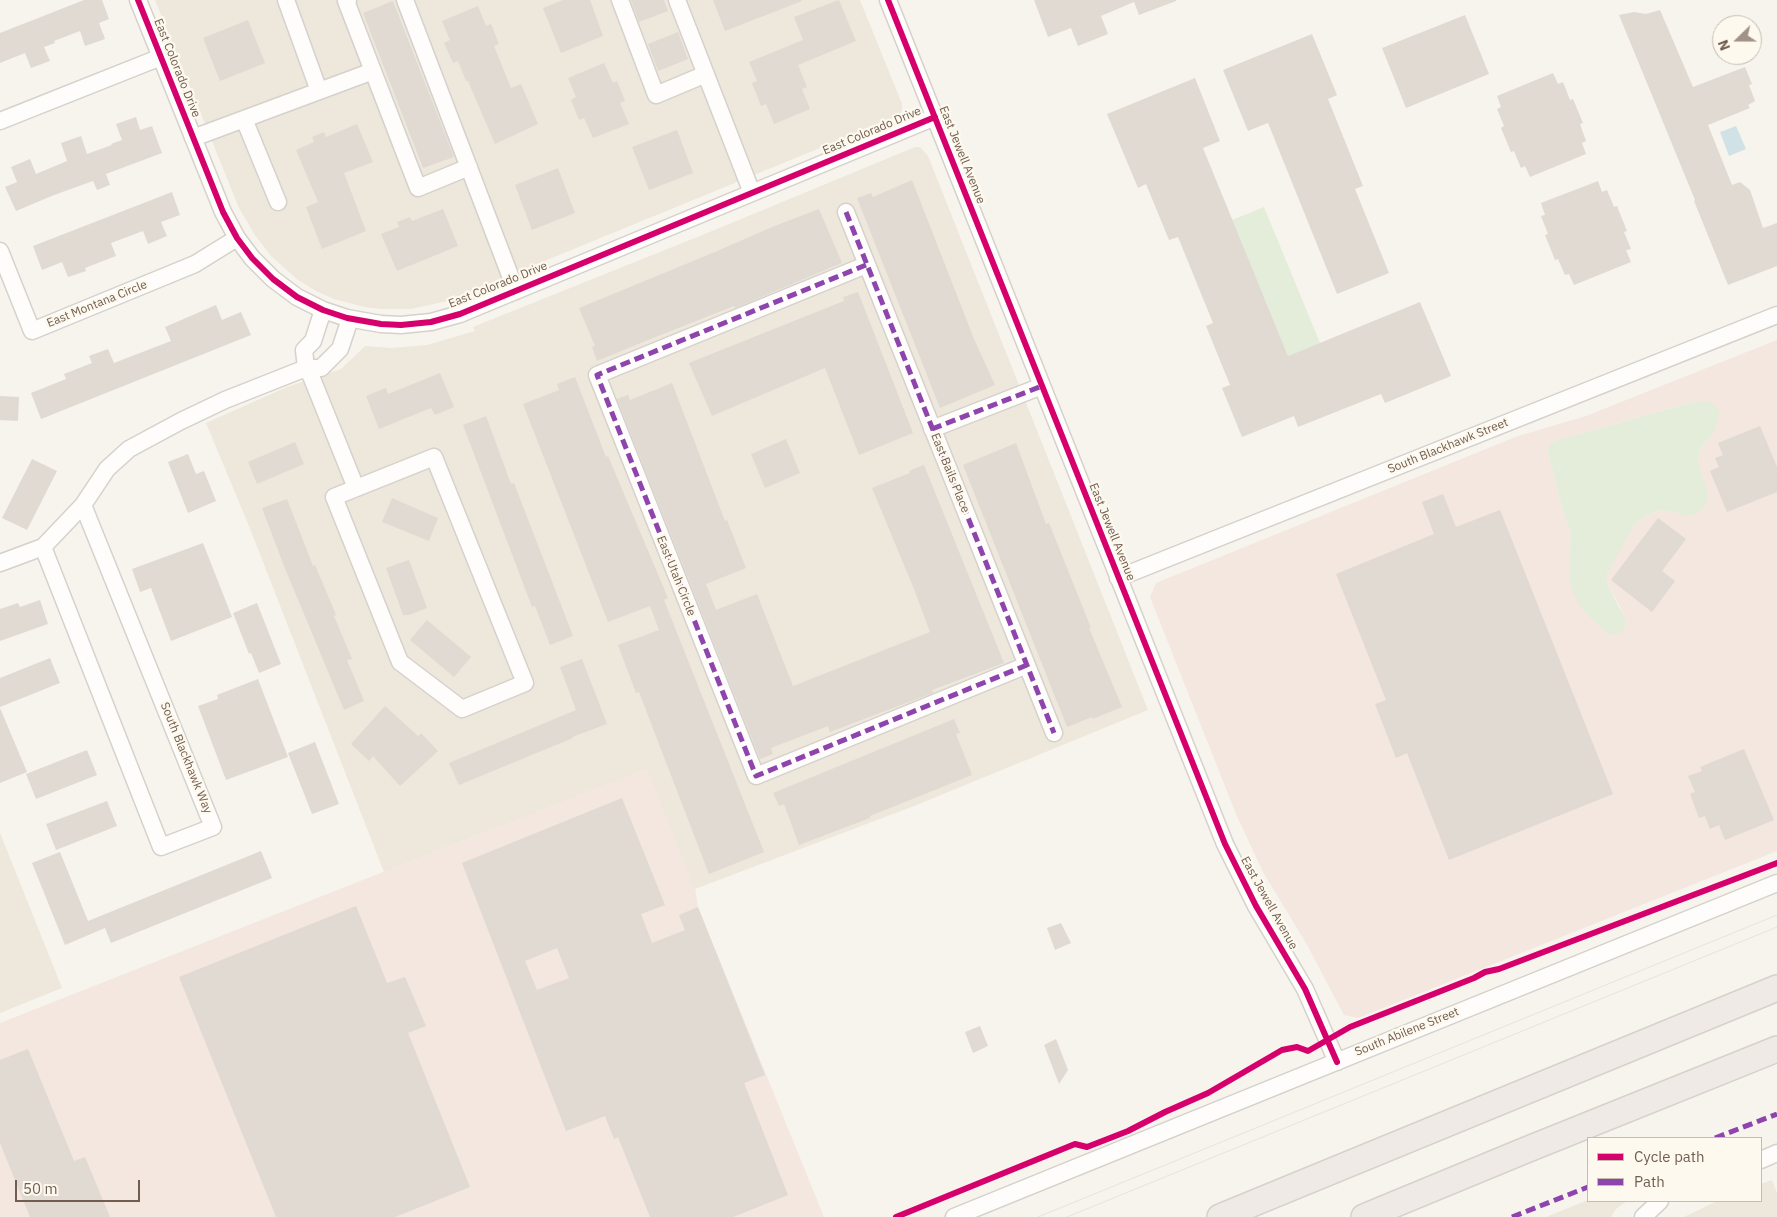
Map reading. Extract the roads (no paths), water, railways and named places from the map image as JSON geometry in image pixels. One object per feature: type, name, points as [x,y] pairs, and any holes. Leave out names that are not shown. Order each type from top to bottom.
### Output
[{"type":"highway","points":[[1220,1217],[1777,988]]},
{"type":"highway","points":[[1364,1217],[1777,1049]]},
{"type":"street","name":"East Colorado Drive","points":[[138,0],[222,212],[237,238],[252,258],[273,279],[297,297],[324,310],[350,319],[381,324],[401,325],[431,322],[460,314],[935,117]]},
{"type":"street","points":[[286,0],[319,91]]},
{"type":"street","points":[[348,0],[346,1],[418,188],[469,167]]},
{"type":"street","points":[[405,0],[516,290]]},
{"type":"street","points":[[620,0],[656,95],[706,74]]},
{"type":"street","points":[[676,0],[752,193]]},
{"type":"street","name":"East Jewell Avenue","points":[[888,0],[1225,844],[1239,875],[1305,989],[1337,1062]]},
{"type":"street","points":[[0,121],[161,57]]},
{"type":"street","points":[[193,138],[373,71]]},
{"type":"street","points":[[244,119],[278,202]]},
{"type":"street","name":"East Bails Place","points":[[846,212],[1054,733]]},
{"type":"street","name":"East Montana Circle","points":[[0,252],[32,331],[196,264],[237,238]]},
{"type":"street","name":"East Utah Circle","points":[[866,265],[596,375],[756,776],[1027,665]]},
{"type":"street","points":[[324,310],[313,342],[304,350],[306,368],[311,376],[356,488]]},
{"type":"street","name":"South Blackhawk Street","points":[[1118,578],[1777,315]]},
{"type":"street","points":[[0,563],[43,546],[83,505],[107,469],[129,449],[225,400],[306,368],[321,368],[340,349],[350,319]]},
{"type":"street","points":[[932,429],[1042,386]]},
{"type":"street","points":[[434,457],[525,683],[462,709],[400,662],[334,497],[356,488],[434,457]]},
{"type":"street","name":"South Blackhawk Way","points":[[43,546],[161,847],[213,827],[83,505]]},
{"type":"street","name":"South Abilene Street","points":[[954,1217],[1777,882]]},
{"type":"street","points":[[1762,1160],[1777,1153]]},
{"type":"street","points":[[1643,1217],[1659,1202]]},
{"type":"tram line","points":[[1038,1217],[1777,915]]},
{"type":"tram line","points":[[1067,1217],[1777,927]]}]
